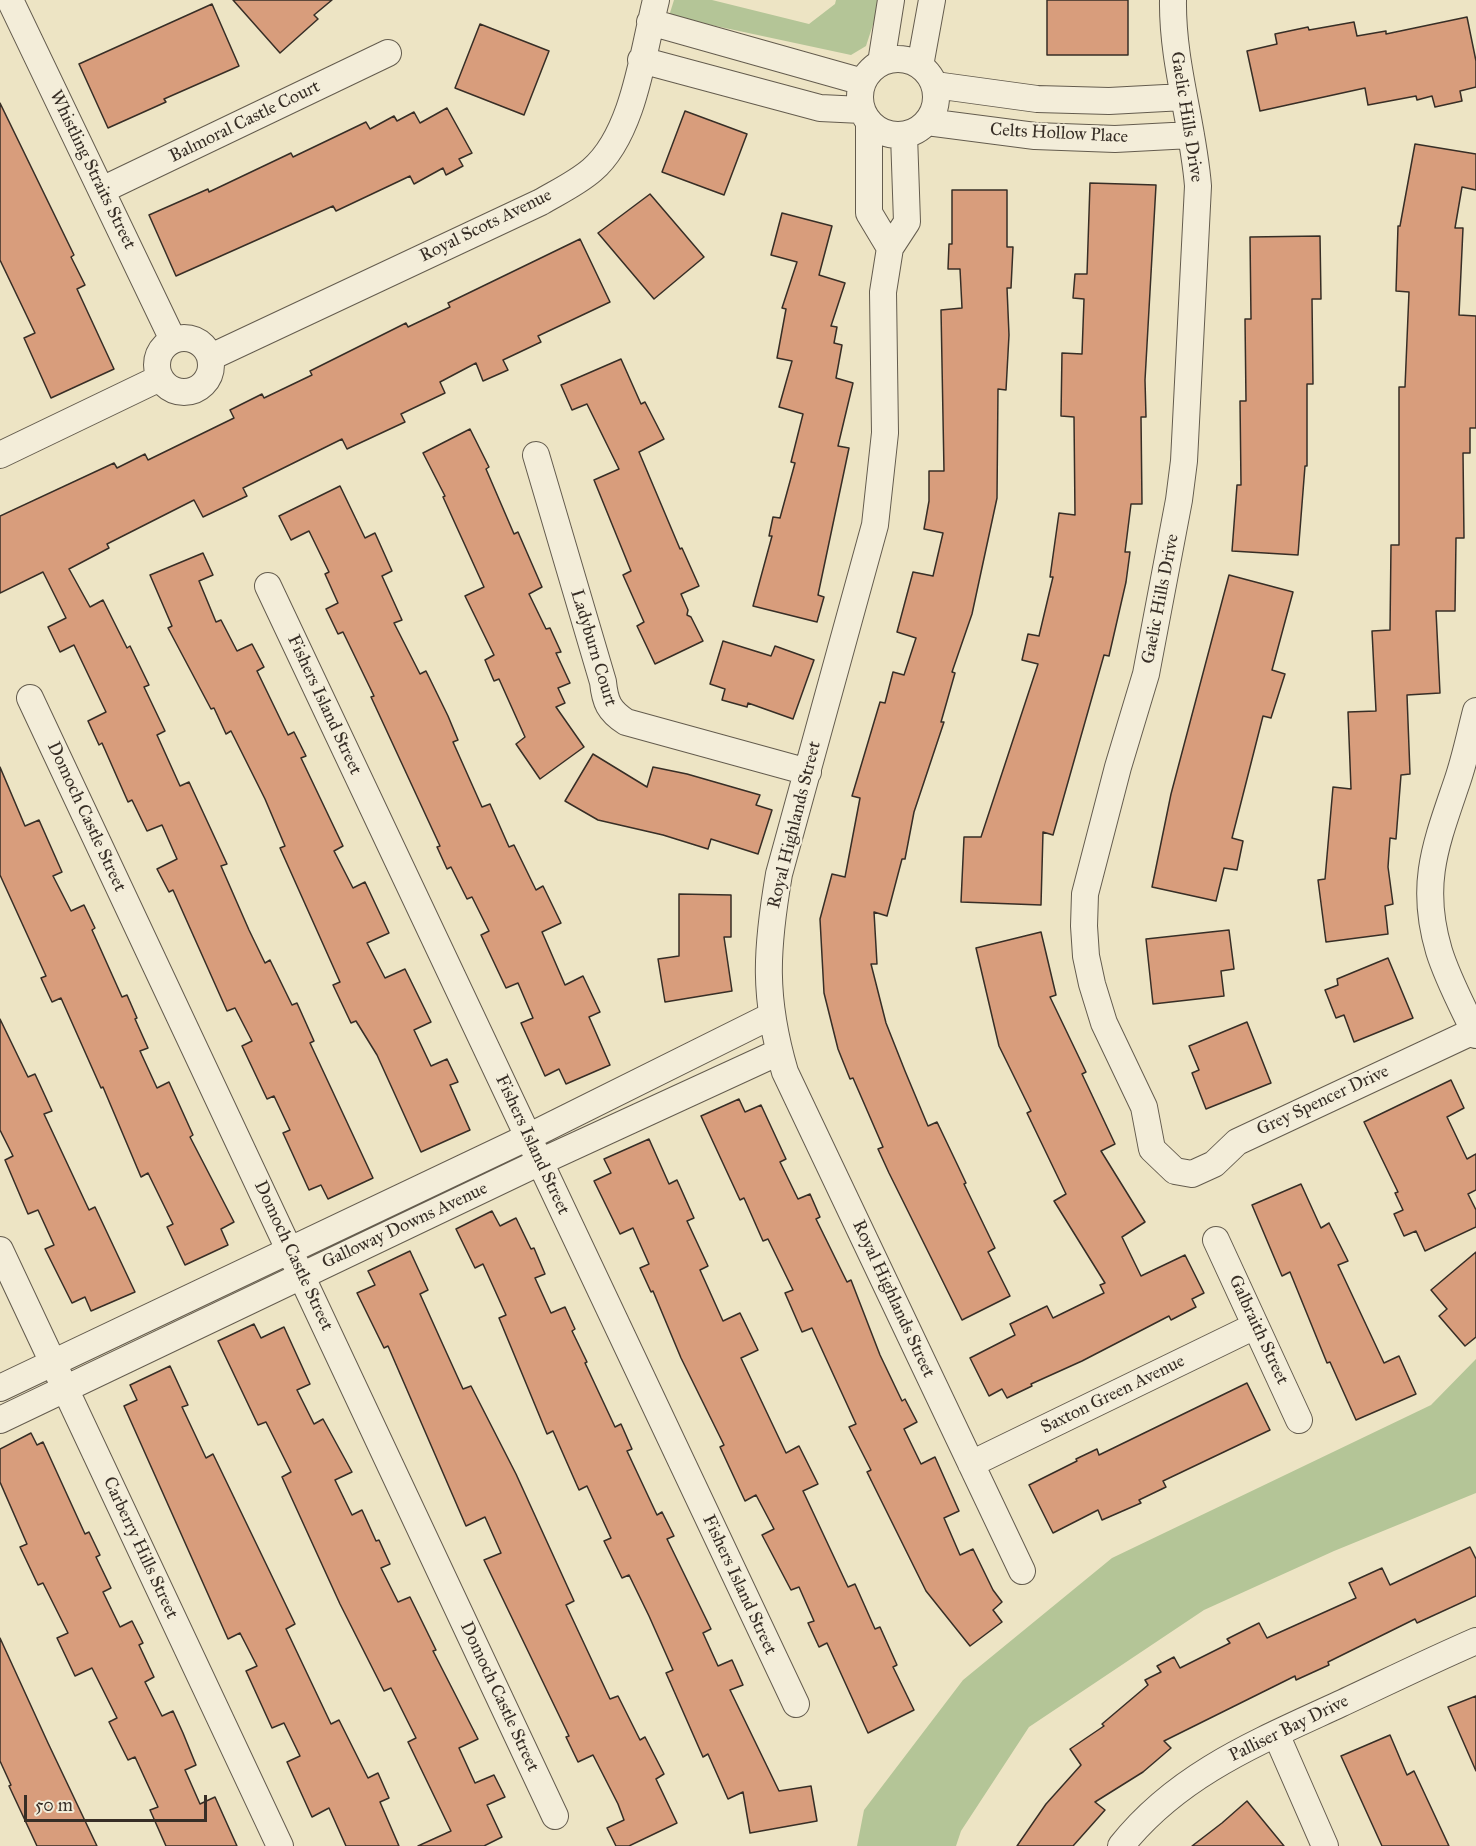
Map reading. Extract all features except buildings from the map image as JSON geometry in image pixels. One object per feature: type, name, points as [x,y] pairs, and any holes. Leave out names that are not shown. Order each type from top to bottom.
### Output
[{"type":"street","name":"Whistling Straits Street","points":[[10,0],[173,340]]},
{"type":"street","points":[[881,63],[891,0]]},
{"type":"street","points":[[641,60],[820,108],[865,116],[879,130],[891,135],[904,135],[917,130],[927,122],[934,111],[937,98],[927,75],[932,0]]},
{"type":"street","name":"Gaelic Hills Drive","points":[[1173,0],[1173,28],[1198,186],[1184,461],[1179,500],[1146,674],[1118,767],[1085,894],[1084,926],[1086,956],[1104,1023],[1144,1107],[1152,1149],[1175,1171]]},
{"type":"street","points":[[653,11],[863,82]]},
{"type":"street","name":"Royal Scots Avenue","points":[[210,357],[541,202],[592,170],[608,152],[621,129],[653,11]]},
{"type":"street","name":"Balmoral Castle Court","points":[[102,190],[388,53]]},
{"type":"street","points":[[890,248],[869,213],[865,116],[860,101],[863,82],[871,70],[881,63],[901,59],[927,75]]},
{"type":"street","name":"Celts Hollow Place","points":[[927,75],[1037,99],[1109,101],[1184,97]]},
{"type":"street","name":"Celts Hollow Place","points":[[927,122],[1035,136],[1115,139],[1191,135]]},
{"type":"street","name":"Royal Highlands Street","points":[[904,135],[907,222],[890,248],[883,292],[885,433],[875,525],[779,874],[770,924],[767,970],[771,1016],[785,1072],[1022,1571]]},
{"type":"street","points":[[190,339],[199,342],[210,357],[211,372],[207,381],[192,392],[174,391],[160,378],[157,363],[160,353],[173,340],[190,339]]},
{"type":"street","points":[[0,455],[160,378]]},
{"type":"street","name":"Ladyburn Court","points":[[536,455],[603,682],[604,699],[611,712],[626,722],[808,772]]},
{"type":"street","name":"Fishers Island Street","points":[[268,586],[796,1704]]},
{"type":"street","name":"Domoch Castle Street","points":[[30,698],[555,1816]]},
{"type":"street","points":[[1475,1032],[1439,951],[1431,905],[1430,873],[1437,836],[1458,780],[1476,711]]},
{"type":"street","name":"Galloway Downs Avenue","points":[[0,1388],[528,1137],[771,1016]]},
{"type":"street","name":"Grey Spencer Drive","points":[[1175,1171],[1192,1174],[1202,1171],[1238,1142],[1475,1032]]},
{"type":"street","name":"Galloway Downs Avenue","points":[[0,1420],[540,1162],[779,1052]]},
{"type":"street","name":"Galbraith Street","points":[[1216,1240],[1299,1420]]},
{"type":"street","name":"Carberry Hills Street","points":[[0,1250],[280,1846]]},
{"type":"street","name":"Saxton Green Avenue","points":[[971,1464],[1255,1326]]},
{"type":"street","name":"Palliser Bay Drive","points":[[1121,1846],[1162,1804],[1202,1771],[1476,1641]]},
{"type":"street","points":[[1276,1734],[1325,1846]]},
{"type":"green space","points":[[674,0],[712,0],[809,24],[835,4],[836,0],[881,0],[866,46],[851,55],[669,16]]},
{"type":"green space","points":[[1476,1359],[1476,1493],[1334,1551],[1204,1610],[1029,1727],[961,1831],[956,1846],[857,1846],[864,1810],[963,1680],[1112,1558],[1431,1405]]}]
